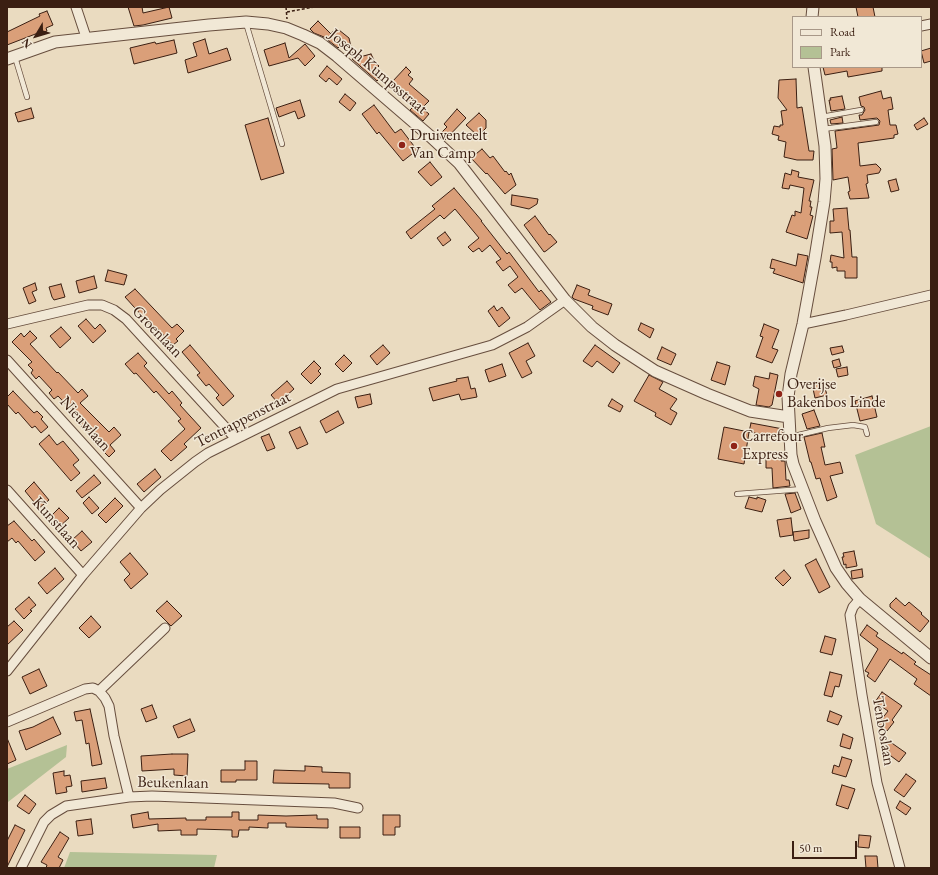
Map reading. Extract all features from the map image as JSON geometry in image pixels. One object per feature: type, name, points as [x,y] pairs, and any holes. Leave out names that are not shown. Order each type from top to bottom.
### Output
[{"type":"street","points":[[76,7],[86,37]]},
{"type":"street","name":"Joseph Kumpsstraat","points":[[11,58],[54,42],[86,37],[246,22],[268,24],[304,34],[320,43],[337,56],[459,163],[565,300],[592,327],[614,345],[655,371],[707,394],[750,411],[789,417]]},
{"type":"street","points":[[814,68],[821,117],[826,179],[816,258],[791,374],[788,397],[793,464],[820,534],[836,568],[847,584],[860,599],[931,658]]},
{"type":"street","points":[[802,325],[931,295]]},
{"type":"street","name":"Tentrappenstraat","points":[[7,671],[83,575],[141,508],[160,490],[208,453],[337,389],[492,345],[527,327],[565,300]]},
{"type":"street","name":"Groenlaan","points":[[7,324],[88,305],[102,305],[114,310],[126,318],[236,439]]},
{"type":"street","name":"Nieuwlaan","points":[[7,360],[141,508]]},
{"type":"street","name":"Kunstlaan","points":[[7,490],[83,575]]},
{"type":"street","name":"Tenboslaan","points":[[860,599],[852,607],[850,615],[877,782],[900,868]]},
{"type":"street","points":[[99,691],[165,628]]},
{"type":"street","points":[[7,722],[84,689],[93,688],[99,691],[109,706],[114,736],[129,797]]},
{"type":"street","name":"Beukenlaan","points":[[21,868],[44,822],[57,810],[66,806],[129,797],[152,796],[334,803],[358,808]]},
{"type":"lane","points":[[246,22],[282,144]]},
{"type":"lane","points":[[11,58],[27,97]]},
{"type":"lane","points":[[821,117],[861,110]]},
{"type":"lane","points":[[822,129],[876,122]]},
{"type":"lane","points":[[790,437],[853,424],[865,426],[867,434]]},
{"type":"lane","points":[[737,494],[803,490]]},
{"type":"path","points":[[287,12],[314,7]]},
{"type":"green space","points":[[931,426],[931,559],[876,524],[855,455]]},
{"type":"green space","points":[[67,745],[66,757],[7,804],[7,769]]},
{"type":"green space","points":[[70,852],[217,855],[214,868],[64,868]]},
{"type":"building","points":[[128,7],[142,7],[143,13],[169,7],[172,18],[134,26]]},
{"type":"building","points":[[856,7],[873,7],[875,16],[858,16]]},
{"type":"building","points":[[47,11],[53,25],[46,28],[47,31],[7,45],[7,32]]},
{"type":"building","points":[[318,21],[331,34],[333,31],[336,33],[339,30],[349,38],[353,56],[341,45],[338,48],[324,37],[314,33],[310,29]]},
{"type":"building","points":[[205,39],[209,54],[227,48],[231,60],[188,73],[185,60],[197,56],[193,43]]},
{"type":"building","points":[[174,40],[177,53],[134,64],[130,48],[155,42],[156,44]]},
{"type":"building","points":[[285,43],[289,58],[305,44],[315,56],[305,66],[298,58],[269,66],[264,50]]},
{"type":"building","points":[[931,48],[931,61],[924,63],[922,51]]},
{"type":"building","points":[[371,54],[379,66],[375,70],[382,76],[377,81],[352,59]]},
{"type":"building","points":[[327,66],[342,79],[337,85],[329,78],[326,82],[319,76]]},
{"type":"building","points":[[406,67],[411,72],[408,75],[413,79],[409,84],[429,101],[422,108],[429,114],[423,121],[410,110],[413,107],[390,87],[394,83],[392,82]]},
{"type":"building","points":[[823,68],[882,68],[882,71],[848,77],[847,71],[825,75]]},
{"type":"building","points":[[796,79],[797,108],[802,107],[809,151],[814,151],[813,160],[797,160],[784,157],[786,142],[778,140],[779,136],[772,134],[774,126],[780,127],[780,125],[783,125],[781,111],[787,110],[778,98],[779,80]]},
{"type":"building","points":[[881,91],[883,99],[891,97],[893,109],[888,110],[890,125],[896,125],[898,134],[894,135],[894,138],[858,143],[860,166],[876,164],[881,169],[879,173],[867,175],[868,183],[866,184],[869,198],[850,199],[848,192],[850,191],[848,177],[833,180],[832,149],[837,148],[835,131],[879,125],[880,121],[877,118],[860,120],[859,115],[862,115],[865,110],[864,107],[861,106],[859,97]]},
{"type":"building","points":[[345,94],[356,103],[350,111],[339,102]]},
{"type":"building","points":[[842,96],[845,109],[831,111],[830,98]]},
{"type":"building","points":[[300,100],[305,116],[298,119],[295,111],[279,117],[276,108]]},
{"type":"building","points":[[374,105],[395,133],[401,129],[417,150],[403,161],[379,132],[377,134],[362,114]]},
{"type":"building","points":[[31,108],[34,118],[18,122],[15,113]]},
{"type":"building","points":[[457,109],[466,118],[445,140],[439,135],[447,127],[444,124]]},
{"type":"building","points":[[479,113],[486,120],[486,128],[478,136],[466,125]]},
{"type":"building","points":[[842,117],[843,123],[831,124],[830,120]]},
{"type":"building","points":[[268,118],[284,173],[261,180],[245,125]]},
{"type":"building","points":[[924,118],[928,124],[917,130],[914,125]]},
{"type":"building","points":[[482,149],[490,158],[493,156],[505,172],[506,171],[509,175],[511,173],[516,185],[505,194],[487,173],[486,174],[471,158]]},
{"type":"building","points":[[430,162],[442,177],[431,186],[418,172]]},
{"type":"building","points":[[792,170],[799,172],[798,177],[814,180],[809,201],[811,201],[810,207],[812,207],[810,215],[813,216],[807,239],[786,232],[792,215],[795,216],[795,211],[801,213],[804,188],[790,185],[789,189],[782,188],[785,173],[791,175]]},
{"type":"building","points":[[896,179],[899,190],[891,192],[888,181]]},
{"type":"building","points":[[454,188],[507,254],[509,252],[539,292],[541,290],[551,302],[540,310],[522,288],[515,293],[508,285],[518,277],[510,266],[503,271],[496,262],[501,259],[490,245],[482,252],[479,248],[473,252],[468,247],[479,238],[455,209],[444,219],[440,215],[411,239],[406,232],[435,209],[432,206]]},
{"type":"building","points":[[512,195],[538,199],[537,204],[529,209],[511,205]]},
{"type":"building","points":[[847,208],[852,257],[857,257],[857,278],[845,278],[845,271],[837,271],[837,267],[832,268],[832,262],[830,262],[831,255],[844,258],[842,232],[830,233],[830,221],[834,221],[833,209]]},
{"type":"building","points":[[535,216],[549,235],[550,234],[557,242],[544,252],[524,225]]},
{"type":"building","points":[[445,232],[451,240],[443,246],[437,238]]},
{"type":"building","points":[[798,254],[808,256],[803,283],[773,273],[775,269],[770,268],[772,259],[796,266]]},
{"type":"building","points":[[108,270],[127,275],[124,285],[105,281]]},
{"type":"building","points":[[94,276],[97,288],[79,293],[76,281]]},
{"type":"building","points":[[35,283],[37,290],[32,292],[36,301],[29,304],[23,288]]},
{"type":"building","points":[[61,284],[65,297],[54,300],[49,287]]},
{"type":"building","points":[[577,285],[590,290],[588,295],[612,304],[608,315],[592,309],[593,306],[574,299],[572,297]]},
{"type":"building","points":[[135,289],[172,328],[177,324],[184,331],[176,339],[178,341],[173,345],[156,327],[154,329],[125,297]]},
{"type":"building","points":[[494,306],[497,311],[502,307],[510,318],[499,327],[488,311]]},
{"type":"building","points":[[86,319],[95,329],[100,324],[106,331],[93,343],[78,326]]},
{"type":"building","points":[[641,323],[654,329],[650,338],[638,330]]},
{"type":"building","points":[[764,324],[779,330],[772,348],[778,350],[772,363],[756,357],[763,337],[760,336]]},
{"type":"building","points":[[61,327],[71,338],[60,348],[50,336]]},
{"type":"building","points":[[30,331],[37,338],[30,344],[78,393],[82,389],[88,396],[80,403],[109,432],[114,427],[121,435],[110,445],[115,451],[109,457],[96,444],[98,443],[80,425],[83,422],[58,396],[54,399],[49,393],[52,390],[39,376],[36,379],[31,373],[33,370],[28,365],[32,362],[12,342],[21,333],[24,337]]},
{"type":"building","points":[[528,343],[535,356],[526,361],[532,373],[522,378],[509,353]]},
{"type":"building","points":[[190,345],[234,396],[223,406],[216,398],[219,395],[209,384],[206,386],[197,375],[200,373],[182,352]]},
{"type":"building","points":[[383,345],[390,353],[377,365],[370,356]]},
{"type":"building","points":[[595,345],[620,363],[613,373],[597,361],[592,367],[583,361]]},
{"type":"building","points":[[842,346],[844,352],[832,355],[830,348]]},
{"type":"building","points":[[662,347],[676,354],[671,365],[657,359]]},
{"type":"building","points":[[138,353],[147,363],[144,366],[169,394],[172,391],[182,403],[180,405],[201,428],[184,444],[187,447],[171,461],[161,451],[185,429],[178,421],[181,419],[156,391],[154,393],[136,373],[134,374],[125,364]]},
{"type":"building","points":[[344,355],[352,363],[343,372],[335,364]]},
{"type":"building","points":[[839,359],[841,366],[834,368],[832,361]]},
{"type":"building","points":[[314,361],[321,368],[318,371],[321,374],[311,384],[301,374]]},
{"type":"building","points":[[717,362],[730,366],[725,385],[711,380]]},
{"type":"building","points":[[502,364],[506,376],[489,382],[485,370]]},
{"type":"building","points":[[847,367],[848,375],[838,377],[836,369]]},
{"type":"building","points":[[770,373],[778,375],[772,405],[769,407],[756,405],[759,389],[753,386],[755,376],[769,379]]},
{"type":"building","points":[[649,375],[663,382],[659,389],[677,399],[670,409],[677,413],[671,425],[655,416],[656,413],[634,401]]},
{"type":"building","points":[[468,377],[471,389],[475,388],[477,397],[461,400],[459,394],[433,401],[429,388],[457,381],[456,379]]},
{"type":"building","points":[[287,381],[294,389],[278,403],[271,395]]},
{"type":"building","points":[[823,381],[827,395],[815,398],[812,384]]},
{"type":"building","points":[[13,391],[34,413],[37,411],[43,417],[41,419],[48,427],[41,433],[35,426],[32,428],[18,412],[16,414],[7,404],[7,397]]},
{"type":"building","points":[[370,394],[372,404],[358,408],[355,397]]},
{"type":"building","points":[[872,396],[877,417],[860,421],[855,401]]},
{"type":"building","points":[[612,399],[623,406],[620,412],[608,406]]},
{"type":"building","points":[[814,410],[820,426],[807,429],[802,414]]},
{"type":"building","points":[[338,411],[344,423],[326,433],[320,421]]},
{"type":"building","points":[[751,423],[783,429],[781,440],[770,438],[770,436],[749,432]]},
{"type":"building","points":[[300,427],[308,444],[297,449],[289,432]]},
{"type":"building","name":"Carrefour Express","points":[[724,427],[749,432],[744,464],[718,459]]},
{"type":"building","points":[[822,433],[825,447],[821,447],[825,465],[840,462],[843,473],[830,476],[837,497],[827,501],[820,478],[816,479],[804,437]]},
{"type":"building","points":[[269,434],[275,448],[267,451],[261,437]]},
{"type":"building","points":[[49,435],[57,445],[63,441],[79,460],[73,465],[80,473],[71,481],[39,444]]},
{"type":"building","points":[[766,458],[781,458],[781,461],[785,461],[786,480],[789,480],[790,486],[773,488],[772,468],[766,468]]},
{"type":"building","points":[[155,469],[161,477],[144,492],[137,484]]},
{"type":"building","points":[[94,475],[101,483],[82,498],[76,491]]},
{"type":"building","points":[[34,482],[49,500],[39,508],[25,491]]},
{"type":"building","points":[[795,493],[801,509],[791,513],[785,494]]},
{"type":"building","points":[[89,497],[99,508],[92,514],[83,503]]},
{"type":"building","points":[[749,497],[757,499],[757,497],[766,500],[762,512],[745,508]]},
{"type":"building","points":[[115,498],[123,506],[106,523],[98,515]]},
{"type":"building","points":[[59,508],[69,518],[58,528],[49,518]]},
{"type":"building","points":[[791,518],[793,535],[780,537],[777,520]]},
{"type":"building","points":[[14,521],[32,541],[34,539],[45,552],[35,561],[18,541],[16,543],[12,538],[7,542],[7,526]]},
{"type":"building","points":[[809,530],[809,538],[794,541],[793,532]]},
{"type":"building","points":[[82,531],[92,542],[81,551],[72,540]]},
{"type":"building","points":[[854,551],[857,566],[846,568],[846,564],[844,565],[842,557],[844,557],[843,553]]},
{"type":"building","points":[[130,553],[148,574],[131,589],[124,580],[130,574],[120,562]]},
{"type":"building","points":[[816,559],[830,587],[819,593],[805,565]]},
{"type":"building","points":[[55,568],[64,579],[47,594],[38,583]]},
{"type":"building","points":[[862,569],[863,577],[852,579],[851,571]]},
{"type":"building","points":[[784,570],[791,578],[783,586],[775,578]]},
{"type":"building","points":[[29,597],[36,605],[30,610],[32,611],[24,619],[15,609]]},
{"type":"building","points":[[896,598],[905,606],[909,602],[929,621],[920,632],[890,607],[890,604]]},
{"type":"building","points":[[167,601],[182,616],[171,626],[156,611]]},
{"type":"building","points":[[91,616],[101,627],[89,638],[79,628]]},
{"type":"building","points":[[14,621],[23,630],[7,645],[7,627]]},
{"type":"building","points":[[867,625],[878,633],[876,636],[902,654],[903,652],[916,662],[914,664],[931,675],[931,696],[914,684],[917,679],[890,659],[875,682],[867,676],[869,673],[865,671],[878,649],[860,635]]},
{"type":"building","points":[[825,636],[836,639],[832,655],[820,652]]},
{"type":"building","points":[[39,669],[47,686],[30,694],[22,677]]},
{"type":"building","points":[[830,672],[842,675],[839,687],[835,686],[832,697],[824,695]]},
{"type":"building","points":[[882,692],[902,706],[892,720],[894,722],[887,731],[878,724],[888,711],[875,702]]},
{"type":"building","points":[[152,705],[157,718],[146,722],[141,709]]},
{"type":"building","points":[[90,709],[102,764],[92,766],[89,743],[86,744],[82,720],[76,721],[74,712]]},
{"type":"building","points":[[830,711],[842,716],[838,725],[827,721]]},
{"type":"building","points":[[53,717],[61,734],[26,750],[19,731],[33,727]]},
{"type":"building","points":[[190,719],[195,731],[178,738],[173,726]]},
{"type":"building","points":[[843,734],[853,738],[850,749],[840,746]]},
{"type":"building","points":[[7,738],[16,760],[7,764]]},
{"type":"building","points":[[886,739],[906,753],[899,762],[887,753],[889,750],[882,745]]},
{"type":"building","points":[[188,754],[187,776],[174,775],[174,769],[142,771],[141,756]]},
{"type":"building","points":[[842,757],[852,760],[846,777],[832,773],[834,765],[839,767]]},
{"type":"building","points":[[245,761],[257,761],[257,780],[221,782],[221,770],[245,770]]},
{"type":"building","points":[[305,766],[322,767],[322,772],[350,773],[350,788],[329,788],[329,784],[273,783],[274,770],[305,771]]},
{"type":"building","points":[[64,771],[64,776],[70,775],[72,786],[66,787],[67,792],[56,794],[53,773]]},
{"type":"building","points":[[906,774],[916,781],[904,797],[894,790]]},
{"type":"building","points":[[105,778],[107,788],[82,792],[81,781]]},
{"type":"building","points":[[842,785],[855,789],[848,809],[836,805]]},
{"type":"building","points":[[25,795],[36,804],[29,814],[17,806]]},
{"type":"building","points":[[900,801],[911,808],[906,815],[896,808]]},
{"type":"building","points":[[148,812],[149,819],[186,818],[186,820],[206,820],[206,817],[232,817],[232,812],[239,812],[239,820],[258,820],[258,815],[317,815],[317,819],[328,819],[328,828],[286,827],[286,823],[268,823],[268,828],[249,827],[249,830],[239,830],[238,837],[232,837],[232,830],[197,829],[197,835],[181,835],[181,830],[158,831],[158,824],[133,828],[131,815]]},
{"type":"building","points":[[383,815],[400,815],[400,827],[395,827],[395,835],[383,835]]},
{"type":"building","points":[[91,819],[93,834],[78,836],[76,821]]},
{"type":"building","points":[[15,825],[25,830],[7,867],[7,841]]},
{"type":"building","points":[[340,827],[360,827],[360,838],[340,838]]},
{"type":"building","points":[[60,832],[69,838],[58,857],[63,860],[59,868],[46,868],[47,865],[41,862]]},
{"type":"building","points":[[859,835],[871,836],[869,848],[858,847]]},
{"type":"building","points":[[865,856],[877,856],[878,868],[866,868]]},
{"type":"place","name":"Druiventeelt Van Camp","points":[[402,145]]},
{"type":"place","name":"Overijse Bakenbos Linde","points":[[779,394]]},
{"type":"place","name":"Carrefour Express","points":[[734,446]]}]
